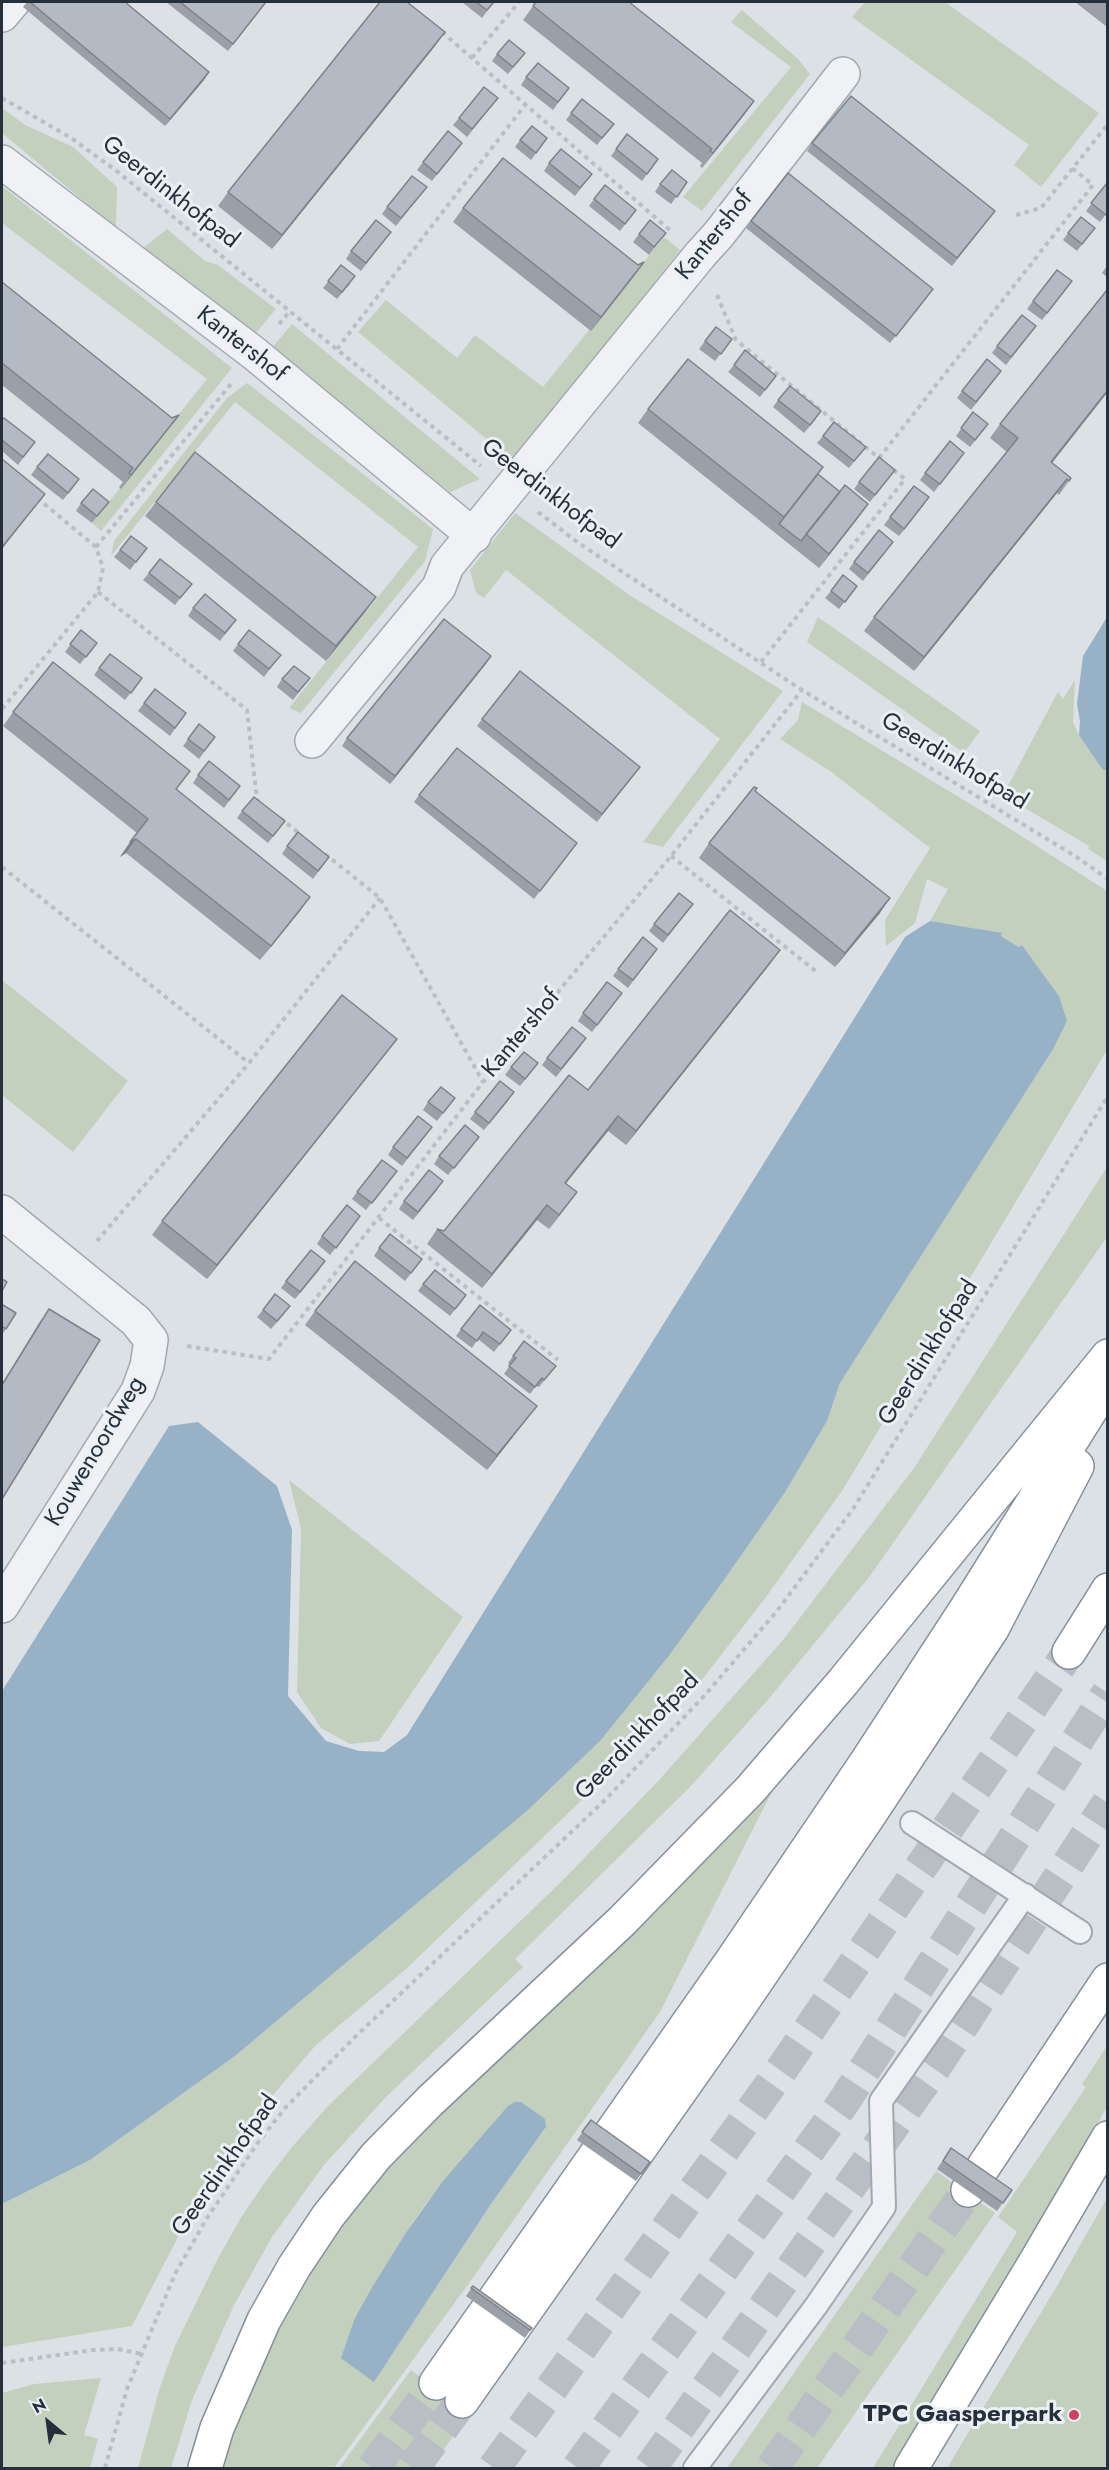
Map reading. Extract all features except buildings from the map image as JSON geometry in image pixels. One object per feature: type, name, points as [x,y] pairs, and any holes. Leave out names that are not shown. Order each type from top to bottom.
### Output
[{"type":"highway","points":[[205,2469],[217,2428],[264,2320],[294,2267],[328,2216],[376,2156],[430,2101],[622,1921],[750,1790],[843,1682],[1107,1356]]},
{"type":"highway","points":[[436,2382],[733,1959],[867,1761],[966,1609],[1107,1383]]},
{"type":"highway","points":[[462,2401],[731,2020],[992,1629],[1107,1409]]},
{"type":"highway","points":[[1069,1652],[1107,1590]]},
{"type":"highway","points":[[968,2190],[1107,1980]]},
{"type":"highway","points":[[911,2469],[1107,2138]]},
{"type":"street","points":[[2,15],[13,2]]},
{"type":"street","name":"Kantershof","points":[[312,741],[439,587],[447,566],[474,536],[699,255],[719,234],[843,74]]},
{"type":"street","name":"Kantershof","points":[[2,162],[255,354],[474,536]]},
{"type":"street","points":[[2,1212],[136,1321],[151,1340]]},
{"type":"street","name":"Kouwenoordweg","points":[[2,1606],[138,1391],[147,1366],[151,1340]]},
{"type":"lane","points":[[912,1823],[1080,1932]]},
{"type":"lane","points":[[695,2469],[816,2306],[884,2207],[881,2101],[1025,1895]]},
{"type":"path","points":[[472,58],[519,2]]},
{"type":"path","points":[[438,30],[699,255],[736,340],[904,479],[760,662]]},
{"type":"path","name":"Geerdinkhofpad","points":[[2,98],[71,138],[106,163],[580,544],[802,690],[1075,856],[1107,879]]},
{"type":"path","points":[[336,349],[525,105]]},
{"type":"path","points":[[1016,215],[1041,208],[1107,124]]},
{"type":"path","points":[[879,458],[1093,185],[1072,168]]},
{"type":"path","points":[[96,547],[290,311]]},
{"type":"path","points":[[2,709],[98,592],[103,568],[96,547],[36,496]]},
{"type":"path","points":[[98,592],[247,710],[257,800],[266,807]]},
{"type":"path","name":"Kantershof","points":[[151,1340],[269,1359],[483,1082],[671,856],[802,690]]},
{"type":"path","points":[[275,814],[301,835]]},
{"type":"path","points":[[319,849],[380,898],[483,1082]]},
{"type":"path","points":[[671,856],[818,973]]},
{"type":"path","points":[[2,867],[249,1063]]},
{"type":"path","points":[[73,1269],[249,1063],[380,898]]},
{"type":"path","name":"Geerdinkhofpad","points":[[105,2469],[127,2389],[175,2274],[207,2218],[257,2144],[285,2108],[363,2029],[604,1800],[705,1695],[777,1611],[853,1509],[1107,1096]]},
{"type":"path","points":[[380,1218],[558,1360]]},
{"type":"path","points":[[2,2363],[93,2350],[118,2349],[142,2354]]},
{"type":"green space","points":[[865,2],[945,2],[1099,113],[1041,187],[1014,165],[1029,145],[852,17]]},
{"type":"green space","points":[[742,10],[797,58],[810,74],[702,211],[683,197],[791,67],[731,22]]},
{"type":"green space","points":[[2,108],[25,125],[73,147],[117,187],[116,228],[2,133]]},
{"type":"green space","points":[[2,186],[232,368],[101,531],[92,523],[207,379],[2,223]]},
{"type":"green space","points":[[167,229],[205,261],[218,265],[276,309],[254,335],[141,250]]},
{"type":"green space","points":[[664,237],[680,250],[514,462],[358,332],[386,300],[457,358],[475,335],[543,387]]},
{"type":"green space","points":[[292,324],[480,479],[450,492],[270,350]]},
{"type":"green space","points":[[247,383],[433,529],[425,561],[301,713],[289,708],[418,547],[235,402],[111,556],[114,541],[227,398]]},
{"type":"green space","points":[[515,513],[628,594],[783,691],[663,847],[643,842],[720,739],[506,570],[484,598],[476,593],[470,570]]},
{"type":"green space","points":[[818,617],[980,731],[964,753],[807,642]]},
{"type":"green space","points":[[1075,680],[1073,722],[1079,735],[1107,770],[1107,861],[1088,849],[1089,846],[1003,795],[1058,692],[1063,699]]},
{"type":"green space","points":[[802,702],[990,816],[1107,891],[1107,1050],[842,1491],[763,1601],[701,1681],[634,1750],[406,1969],[316,2045],[253,2118],[195,2204],[132,2326],[2,2347],[2,2204],[90,2160],[235,2056],[528,1810],[601,1740],[668,1657],[784,1494],[827,1421],[840,1383],[1034,1078],[1067,1021],[1059,996],[1022,945],[1020,947],[1001,936],[1001,933],[930,921],[948,889],[927,879],[915,923],[886,946],[885,920],[930,848],[830,771],[780,739],[798,720]]},
{"type":"green space","points":[[2,980],[128,1081],[73,1152],[2,1095]]},
{"type":"green space","points":[[1107,1167],[1107,1237],[870,1576],[766,1702],[690,1787],[515,1959],[523,1967],[386,2097],[324,2165],[272,2237],[234,2305],[192,2400],[171,2468],[138,2468],[160,2387],[175,2346],[216,2262],[240,2219],[265,2182],[328,2106],[563,1880],[660,1779],[783,1640],[914,1468]]},
{"type":"green space","points":[[289,1480],[463,1617],[379,1741],[350,1744],[321,1728],[297,1692],[301,1529]]},
{"type":"green space","points":[[781,1774],[660,2012],[472,2279],[334,2468],[220,2468],[257,2366],[319,2252],[380,2173]],"holes":[[[545,2129],[489,2207],[374,2382],[355,2318],[405,2234],[424,2206],[482,2137]]]},
{"type":"green space","points":[[1107,2046],[1107,2107],[1012,2273],[893,2468],[873,2468],[1017,2232],[998,2217],[1086,2087],[1082,2084]]},
{"type":"green space","points":[[936,2171],[995,2213],[817,2468],[727,2468]]},
{"type":"green space","points":[[1107,2198],[1107,2468],[947,2468],[1057,2286]]},
{"type":"green space","points":[[411,2370],[470,2413],[430,2468],[339,2468]]},
{"type":"green space","points":[[101,2378],[84,2435],[98,2439],[90,2468],[2,2468],[2,2393],[34,2384]]},
{"type":"water","points":[[1107,617],[1108,770],[1103,770],[1079,735],[1080,721],[1077,704],[1083,656]]},
{"type":"water","points":[[930,921],[1002,933],[1001,936],[1019,947],[1022,945],[1059,996],[1067,1021],[1053,1049],[840,1383],[827,1421],[784,1494],[724,1580],[668,1657],[601,1740],[528,1810],[235,2056],[90,2160],[2,2204],[2,1691],[169,1426],[198,1422],[277,1486],[292,1530],[288,1696],[326,1741],[359,1751],[384,1752],[407,1735],[905,937]]},
{"type":"water","points":[[521,2102],[545,2119],[546,2127],[489,2207],[374,2382],[341,2358],[355,2318],[405,2234],[443,2181],[508,2106]]},
{"type":"tunnel","points":[[494,2468],[784,2066],[1069,1652]]},
{"type":"tunnel","points":[[578,2468],[843,2103],[1108,1693]]},
{"type":"tunnel","points":[[650,2468],[937,2064],[1108,1803]]},
{"type":"tunnel","points":[[772,2468],[968,2190]]},
{"type":"tunnel","points":[[373,2468],[436,2383]]},
{"type":"tunnel","points":[[413,2468],[462,2401]]},
{"type":"place","name":"TPC Gaasperpark","points":[[1074,2415]]}]
